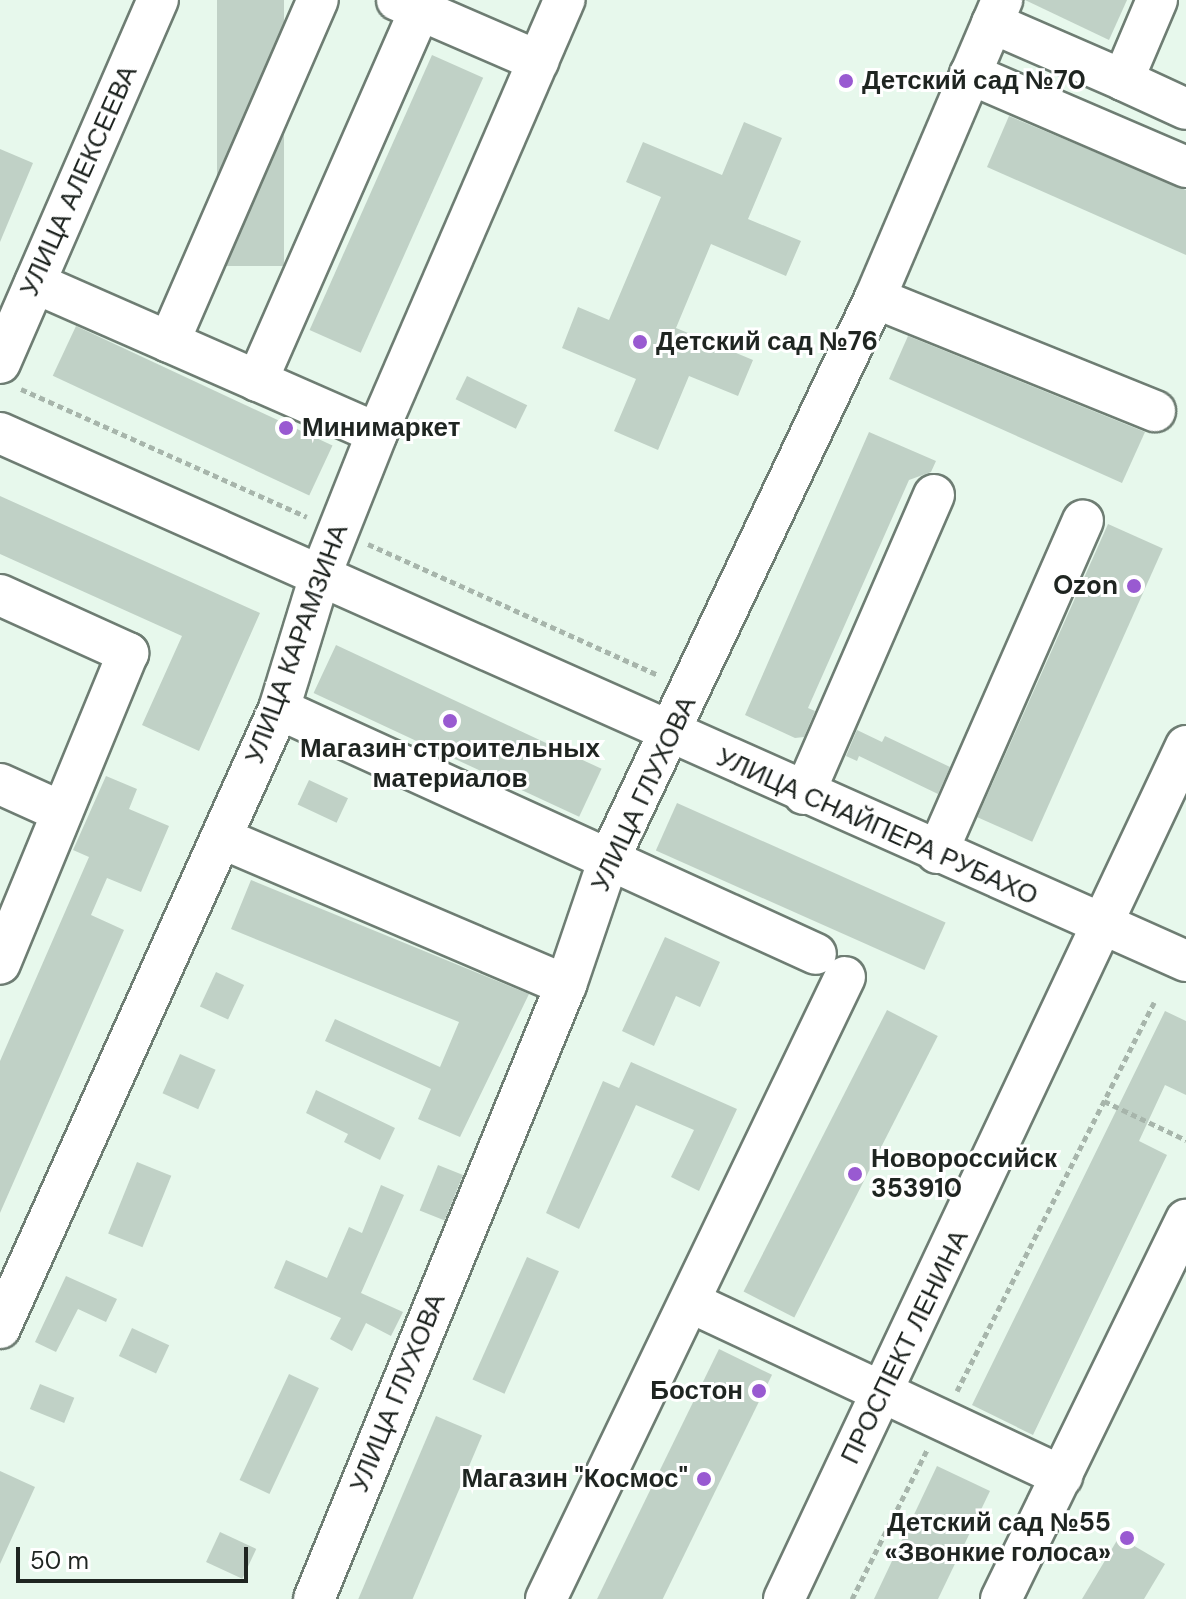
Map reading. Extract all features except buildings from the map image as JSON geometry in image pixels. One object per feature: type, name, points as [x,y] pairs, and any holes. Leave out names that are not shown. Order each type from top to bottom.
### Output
[{"type":"street","name":"УЛИЦА АЛЕКСЕЕВА","points":[[0,363],[158,0]]},
{"type":"street","points":[[169,342],[318,0]]},
{"type":"street","name":"УЛИЦА КАРАМЗИНА","points":[[2,1320],[279,709],[319,579],[377,433],[564,0]]},
{"type":"street","points":[[1123,80],[1157,0]]},
{"type":"street","points":[[257,381],[408,5],[538,61]]},
{"type":"street","points":[[997,12],[1123,80],[1186,109]]},
{"type":"street","name":"УЛИЦА ГЛУХОВА","points":[[314,1599],[566,985],[609,859],[875,298],[997,12]]},
{"type":"street","points":[[970,74],[1186,167]]},
{"type":"street","points":[[35,283],[377,433]]},
{"type":"street","points":[[875,298],[1155,411]]},
{"type":"street","name":"УЛИЦА СНАЙПЕРА РУБАХО","points":[[0,433],[666,735],[1186,961]]},
{"type":"street","points":[[804,794],[934,495]]},
{"type":"street","points":[[937,853],[1083,521]]},
{"type":"street","points":[[0,595],[128,653],[62,812],[10,911],[0,964]]},
{"type":"street","points":[[279,709],[609,859],[831,966],[690,1302],[546,1599]]},
{"type":"street","name":"ПРОСПЕКТ ЛЕНИНА","points":[[784,1599],[1106,926],[1186,746]]},
{"type":"street","points":[[0,784],[62,812]]},
{"type":"street","points":[[221,838],[566,985]]},
{"type":"street","points":[[1001,1599],[1186,1220]]},
{"type":"street","points":[[690,1302],[1062,1476]]},
{"type":"path","points":[[852,1599],[1154,1002]]},
{"type":"path","points":[[1103,1101],[1186,1140]]},
{"type":"place","name":"Детский сад №70","points":[[846,81]]},
{"type":"place","name":"Детский сад №76","points":[[640,342]]},
{"type":"place","name":"Минимаркет","points":[[286,428]]},
{"type":"place","name":"Ozon","points":[[1134,586]]},
{"type":"place","name":"Магазин строительных материалов","points":[[450,721]]},
{"type":"place","name":"Новороссийск 353910","points":[[855,1174]]},
{"type":"place","name":"Бостон","points":[[759,1391]]},
{"type":"place","name":"Магазин \"Космос\"","points":[[704,1479]]},
{"type":"place","name":"Детский сад №55 «Звонкие голоса»","points":[[1127,1538]]}]
